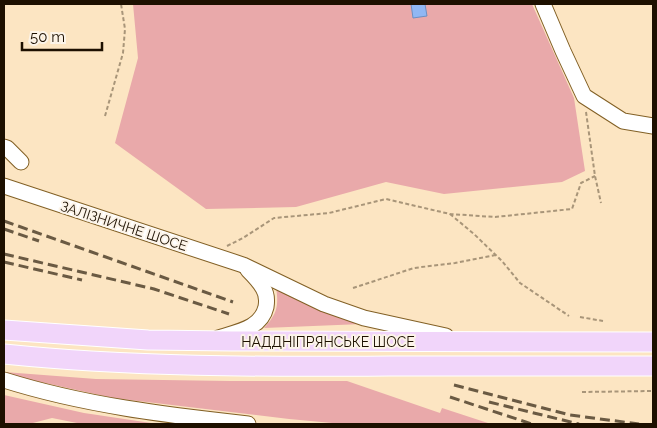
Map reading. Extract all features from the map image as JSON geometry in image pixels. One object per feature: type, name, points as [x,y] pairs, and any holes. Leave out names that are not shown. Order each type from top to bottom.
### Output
[{"type":"main road","name":"НАДДНІПРЯНСЬКЕ ШОСЕ","points":[[4,330],[104,337],[211,341],[653,342]]},
{"type":"main road","name":"НАДДНІПРЯНСЬКЕ ШОСЕ","points":[[4,354],[119,362],[231,366],[653,366]]},
{"type":"street","points":[[543,4],[584,96],[623,121],[653,126]]},
{"type":"street","points":[[4,146],[22,162]]},
{"type":"street","name":"ЗАЛІЗНИЧНЕ ШОСЕ","points":[[4,186],[244,265],[324,304],[364,318],[472,341]]},
{"type":"street","points":[[211,341],[254,325],[261,320],[265,312],[267,301],[264,289],[244,265]]},
{"type":"street","points":[[4,380],[32,389],[81,400],[176,416],[248,424]]},
{"type":"path","points":[[105,116],[123,53],[124,29],[121,4]]},
{"type":"path","points":[[584,96],[595,176],[601,204]]},
{"type":"path","points":[[226,247],[274,218],[329,213],[386,199],[450,214],[495,217],[572,209],[581,183],[595,176]]},
{"type":"path","points":[[450,214],[496,255],[520,283],[569,316]]},
{"type":"path","points":[[353,288],[414,268],[496,255]]},
{"type":"path","points":[[580,317],[603,321]]},
{"type":"path","points":[[582,392],[653,391]]},
{"type":"shaded area","points":[[133,4],[532,4],[574,98],[585,171],[562,182],[444,194],[386,182],[296,207],[206,209],[115,143],[138,58]]},
{"type":"shaded area","points":[[276,287],[362,324],[264,328],[276,309]]},
{"type":"shaded area","points":[[4,372],[96,379],[347,381],[440,413],[442,408],[491,424],[343,424],[289,419],[113,398],[4,374]]},
{"type":"shaded area","points":[[4,395],[84,413],[158,424],[82,424],[52,418],[29,424],[4,424]]},
{"type":"building","points":[[411,4],[425,4],[427,16],[413,18]]},
{"type":"railway","points":[[4,221],[233,302]]},
{"type":"railway","points":[[4,229],[39,241]]},
{"type":"railway","points":[[4,254],[154,289],[229,314]]},
{"type":"railway","points":[[4,262],[82,280]]},
{"type":"railway","points":[[454,385],[570,415],[639,424]]},
{"type":"railway","points":[[450,397],[532,424]]},
{"type":"railway","points":[[489,402],[579,424]]}]
